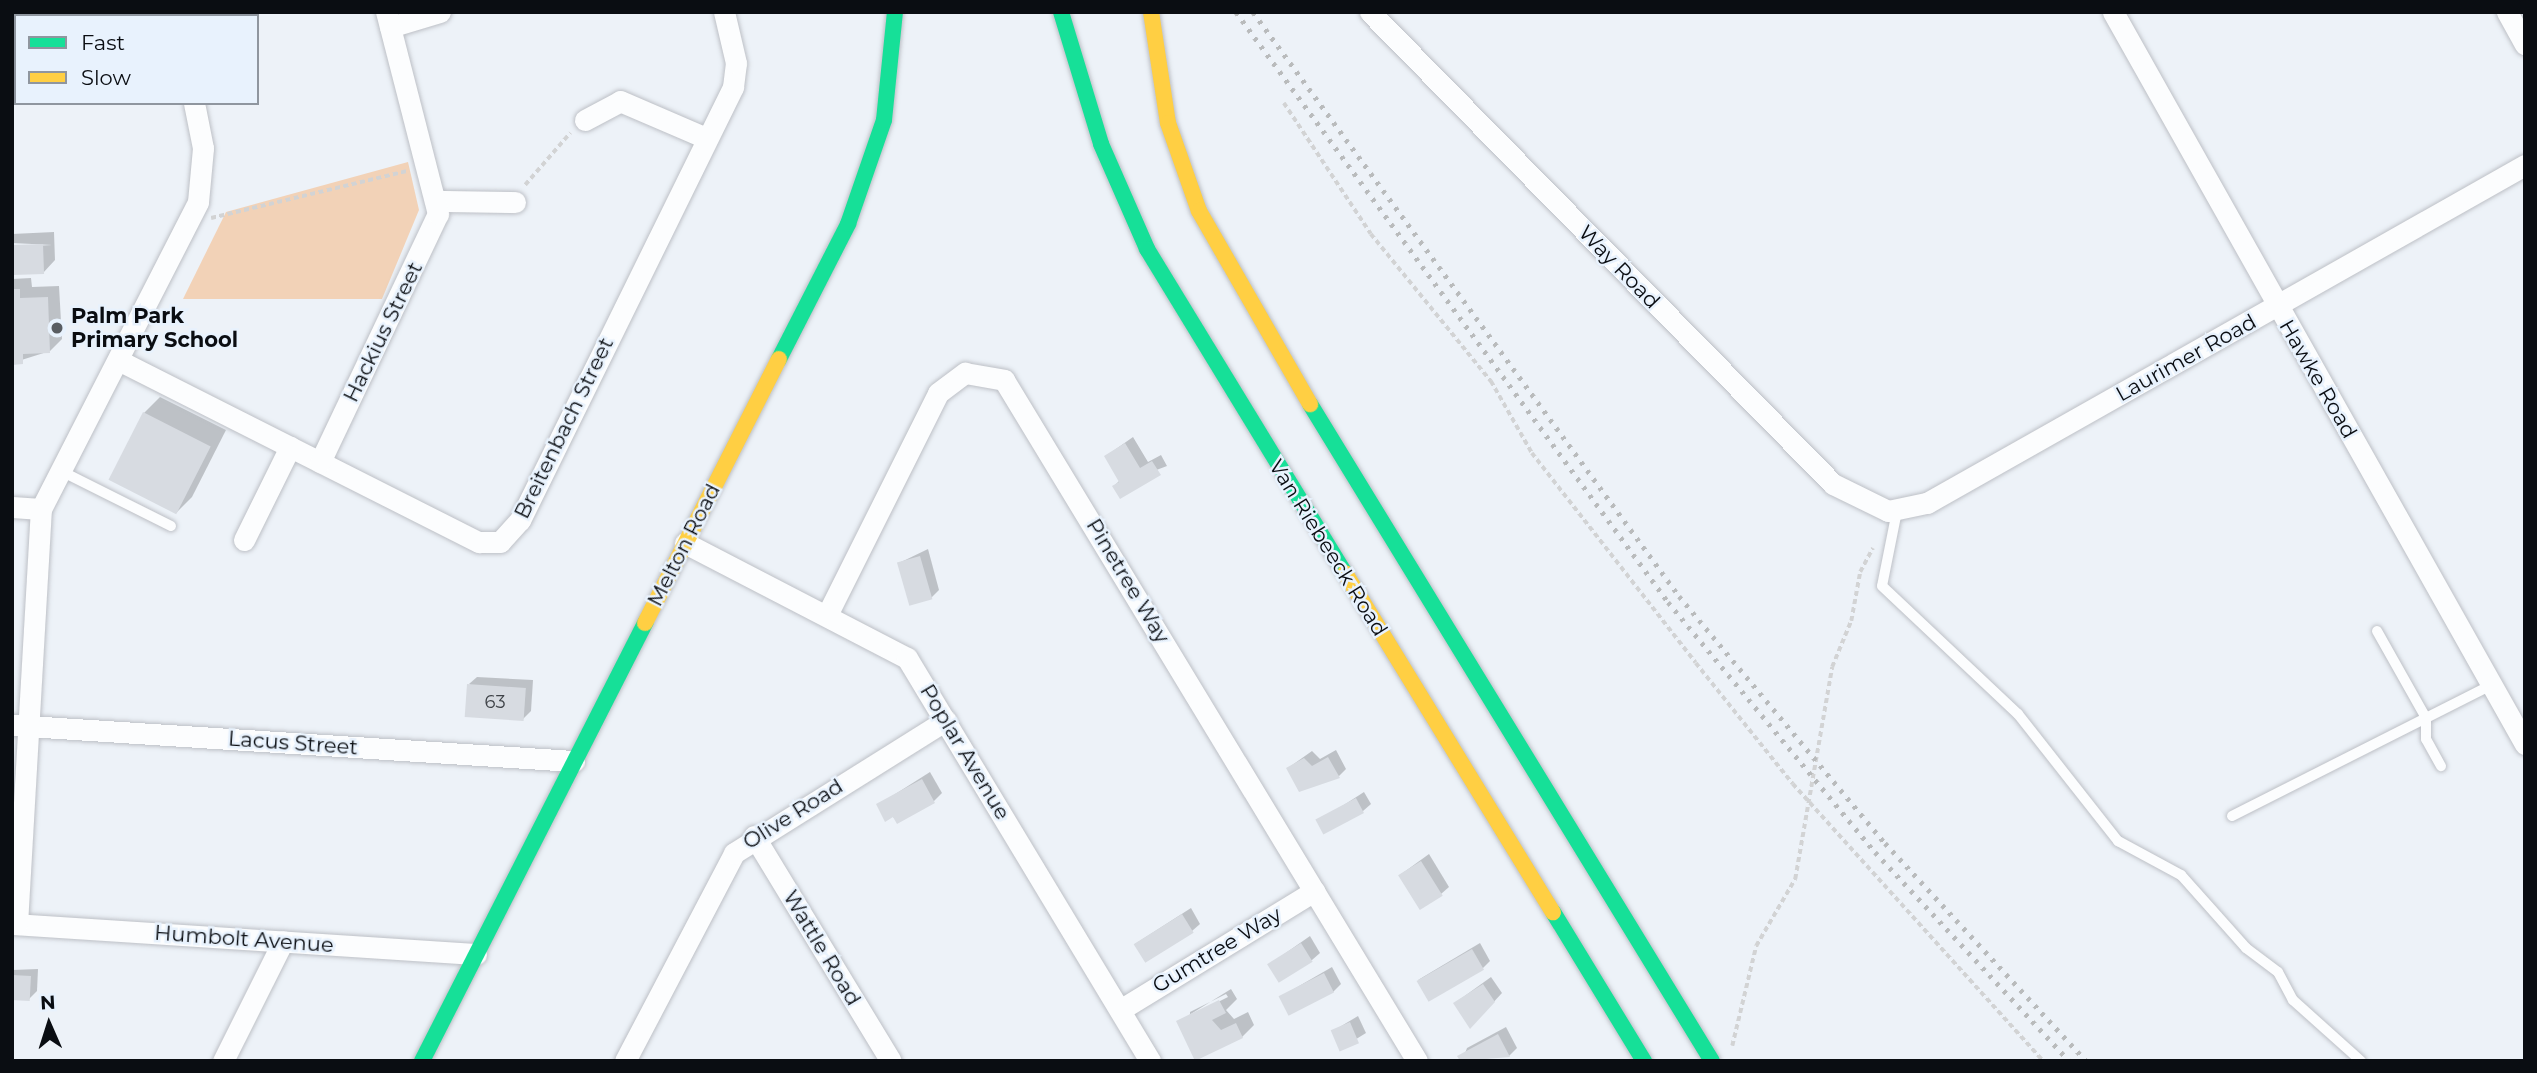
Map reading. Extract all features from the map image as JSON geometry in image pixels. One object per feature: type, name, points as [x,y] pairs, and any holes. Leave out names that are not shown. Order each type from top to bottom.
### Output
[{"type":"main road","name":"Melton Road","points":[[422,1061],[864,186],[890,90],[895,12]]},
{"type":"main road","name":"Van Riebeeck Road","points":[[1061,12],[1101,144],[1147,249],[1644,1061]]},
{"type":"main road","points":[[1150,12],[1168,123],[1199,211],[1247,302],[1712,1061]]},
{"type":"street","points":[[440,12],[388,20],[439,201],[515,202]]},
{"type":"street","name":"Breitenbach Street","points":[[121,361],[479,542],[507,537],[735,75],[724,12]]},
{"type":"street","name":"Way Road","points":[[1370,12],[1833,484],[1887,510]]},
{"type":"street","name":"Hawke Road","points":[[2113,12],[2525,744]]},
{"type":"street","points":[[2507,12],[2525,44]]},
{"type":"street","points":[[585,120],[620,101],[706,138]]},
{"type":"street","points":[[15,924],[20,725],[41,509],[121,361],[191,219],[204,169],[194,105]]},
{"type":"street","name":"Laurimer Road","points":[[1887,510],[1927,503],[2525,165]]},
{"type":"street","name":"Hackius Street","points":[[320,461],[433,229],[439,201]]},
{"type":"street","name":"Pinetree Way","points":[[827,615],[938,393],[965,373],[997,376],[1015,391],[1418,1061]]},
{"type":"street","points":[[244,540],[290,447]]},
{"type":"street","points":[[12,507],[41,509]]},
{"type":"street","name":"Poplar Avenue","points":[[685,543],[907,658],[1150,1061]]},
{"type":"street","name":"Olive Road","points":[[625,1061],[726,864],[754,836],[946,720]]},
{"type":"street","name":"Lacus Street","points":[[20,725],[574,761]]},
{"type":"street","name":"Wattle Road","points":[[754,836],[891,1061]]},
{"type":"street","name":"Gumtree Way","points":[[1120,1010],[1314,891]]},
{"type":"street","name":"Humbolt Avenue","points":[[15,924],[476,954]]},
{"type":"street","points":[[223,1061],[283,942]]},
{"type":"lane","points":[[61,471],[171,526]]},
{"type":"lane","points":[[1887,510],[1882,586],[2018,714],[2118,841],[2181,875],[2246,948],[2278,972],[2293,1000],[2361,1061]]},
{"type":"lane","points":[[2376,631],[2426,718],[2426,738],[2441,766]]},
{"type":"lane","points":[[2232,816],[2491,685]]},
{"type":"path","points":[[1283,103],[1371,234],[1491,381],[1569,502],[1811,800],[2043,1061]]},
{"type":"path","points":[[515,202],[585,120]]},
{"type":"path","points":[[191,219],[230,217],[341,192],[427,159]]},
{"type":"path","points":[[1732,1048],[1756,946],[1795,879],[1811,800],[1832,667],[1851,621],[1860,572],[1877,541]]},
{"type":"shaded area","points":[[408,162],[419,210],[382,299],[183,299],[226,212]]},
{"type":"building","points":[[43,244],[44,274],[13,275],[12,245]]},
{"type":"building","points":[[12,289],[20,289],[20,298],[48,297],[50,353],[23,354],[23,364],[12,365]]},
{"type":"building","points":[[143,412],[211,447],[176,514],[108,480]]},
{"type":"building","points":[[1125,443],[1140,468],[1152,461],[1161,475],[1120,499],[1112,486],[1119,482],[1104,456]]},
{"type":"building","points":[[920,556],[932,599],[909,606],[897,563]]},
{"type":"building","points":[[467,684],[526,688],[524,721],[465,717]]},
{"type":"building","points":[[1328,757],[1340,778],[1299,792],[1286,768],[1304,758],[1312,766]]},
{"type":"building","points":[[922,779],[935,803],[897,824],[893,817],[885,822],[876,804]]},
{"type":"building","points":[[1356,798],[1364,813],[1323,835],[1315,820]]},
{"type":"building","points":[[1421,861],[1443,896],[1420,910],[1398,875]]},
{"type":"building","points":[[1182,914],[1194,933],[1145,963],[1134,944]]},
{"type":"building","points":[[1301,943],[1313,962],[1279,983],[1267,964]]},
{"type":"building","points":[[1472,949],[1484,970],[1429,1002],[1417,981]]},
{"type":"building","points":[[1324,973],[1334,993],[1289,1016],[1279,996]]},
{"type":"building","points":[[12,975],[31,976],[30,1001],[12,1000]]},
{"type":"building","points":[[1483,984],[1495,1002],[1470,1029],[1453,1003]]},
{"type":"building","points":[[1219,1000],[1226,1013],[1212,1020],[1221,1030],[1236,1023],[1243,1038],[1195,1061],[1176,1021]]},
{"type":"building","points":[[1350,1022],[1359,1043],[1340,1051],[1331,1030]]},
{"type":"building","points":[[1498,1034],[1510,1057],[1460,1061],[1457,1056]]},
{"type":"railway","points":[[1236,12],[1668,602],[1875,852],[2069,1061]]},
{"type":"railway","points":[[1253,12],[1679,596],[1885,843],[2086,1061]]},
{"type":"traffic: fast","points":[[779,359],[848,224],[884,120],[895,12]]},
{"type":"traffic: fast","points":[[1061,12],[1101,144],[1147,249],[1345,573]]},
{"type":"traffic: fast","points":[[1310,404],[1712,1061]]},
{"type":"traffic: fast","points":[[422,1061],[645,623]]},
{"type":"traffic: fast","points":[[1553,912],[1644,1061]]},
{"type":"traffic: slow","points":[[1151,12],[1168,123],[1199,211],[1310,404]]},
{"type":"traffic: slow","points":[[645,623],[779,359]]},
{"type":"traffic: slow","points":[[1345,573],[1553,912]]},
{"type":"place","name":"Palm Park Primary School","points":[[57,328]]}]
